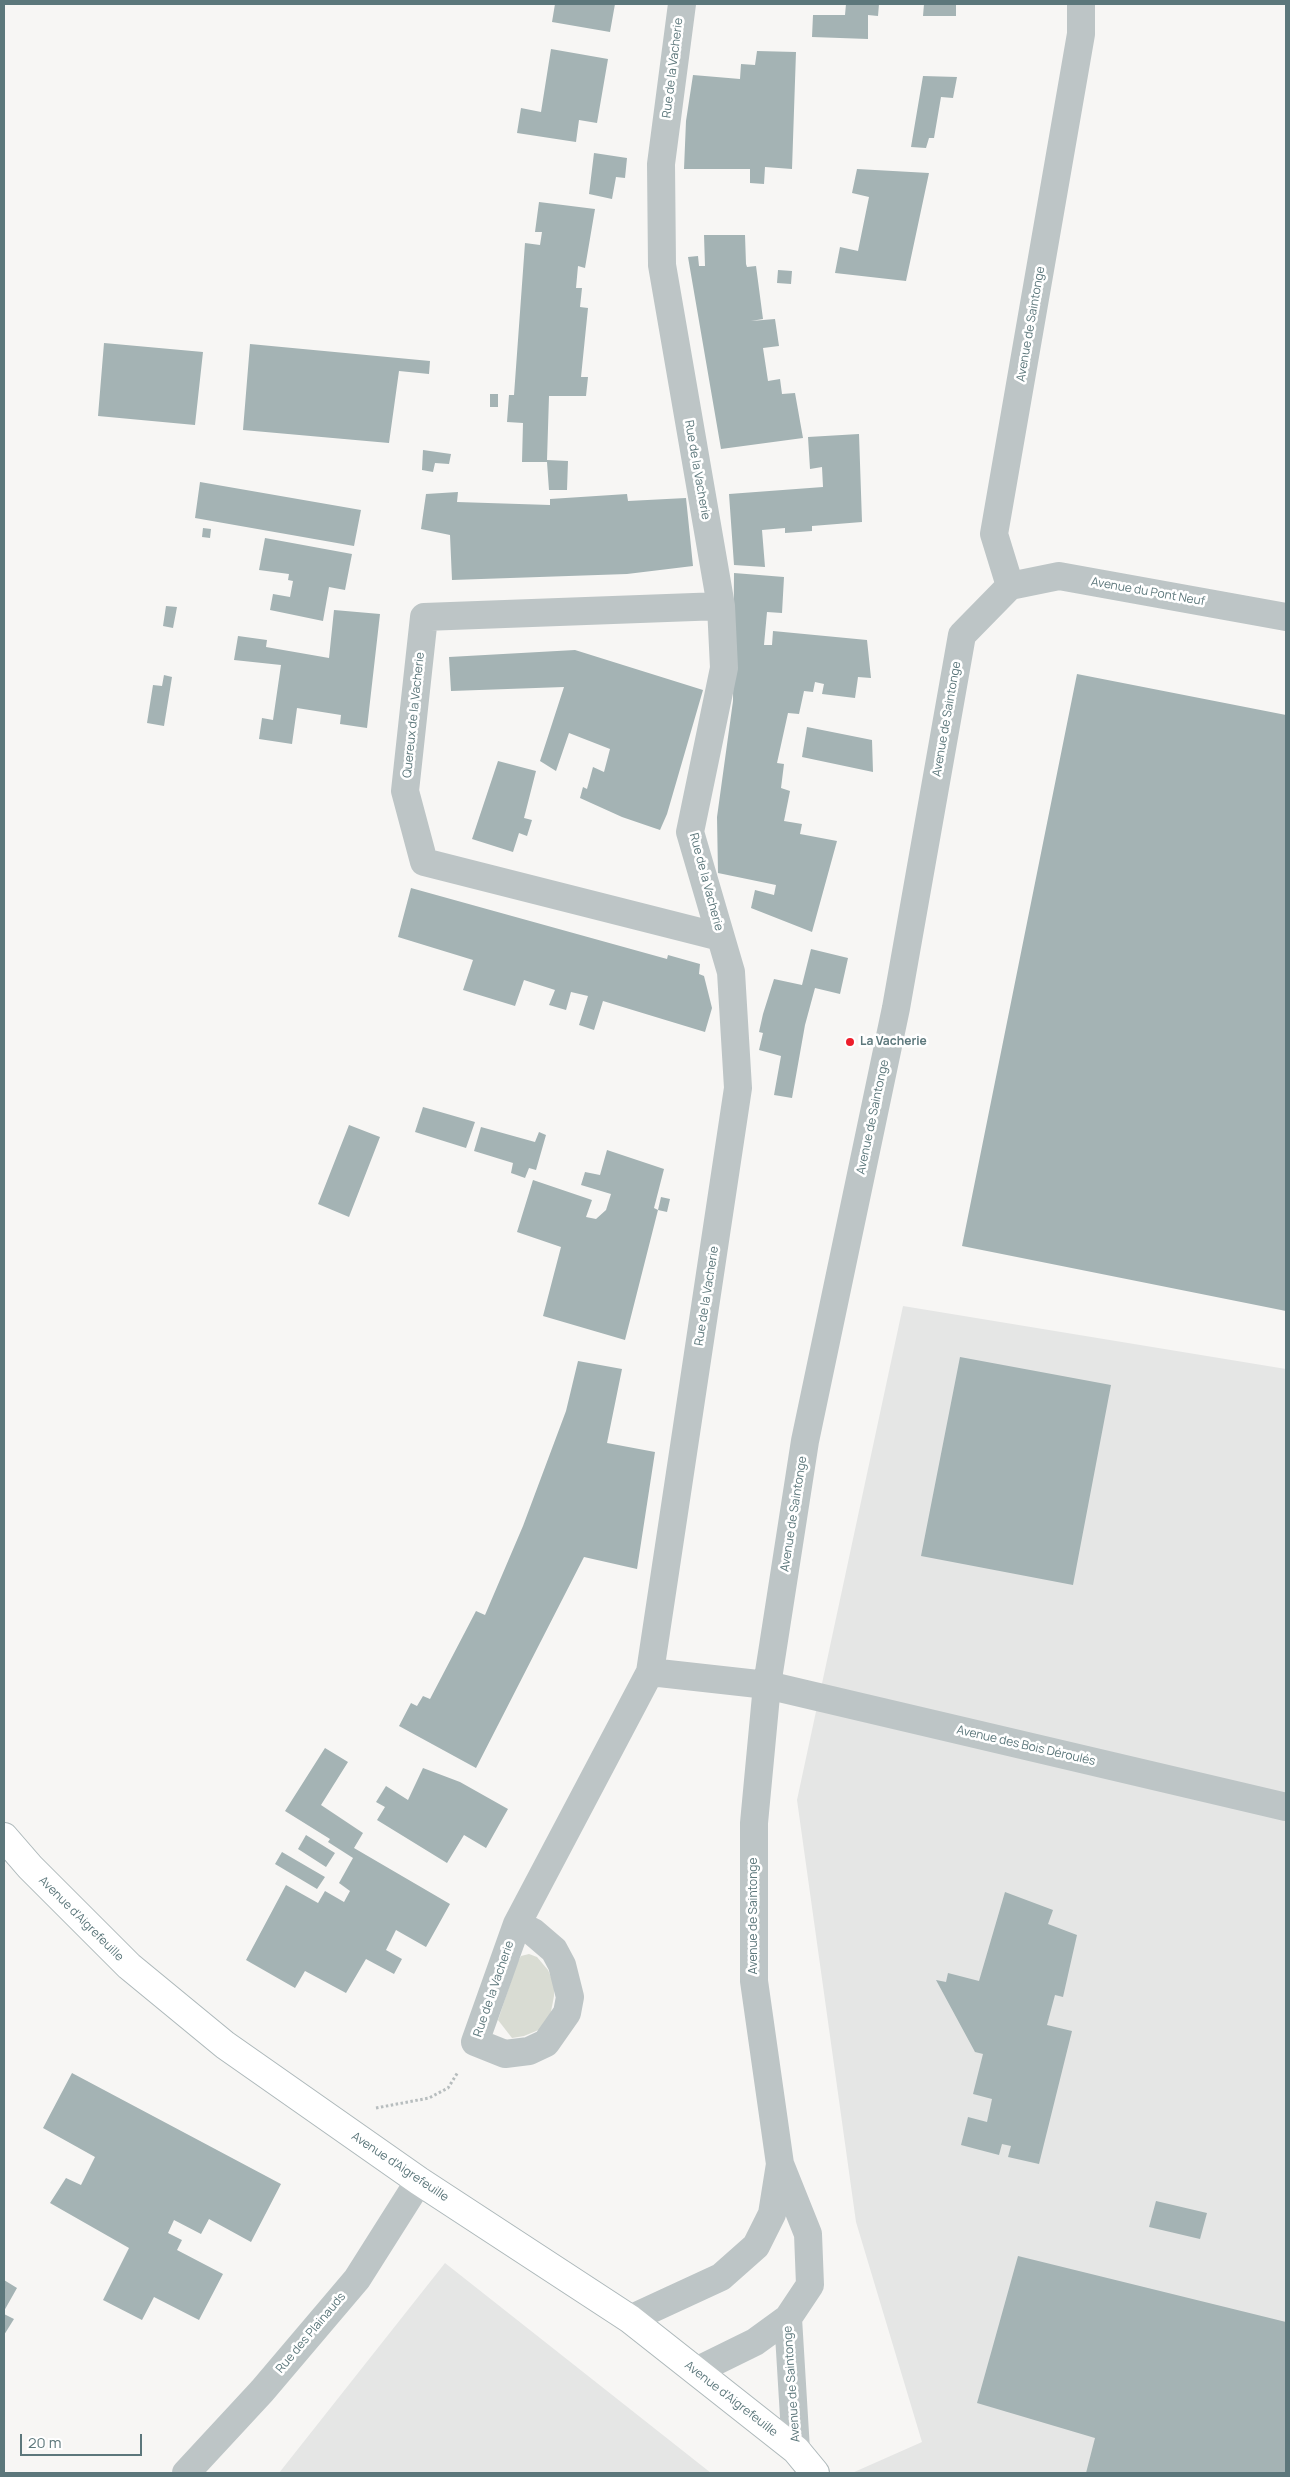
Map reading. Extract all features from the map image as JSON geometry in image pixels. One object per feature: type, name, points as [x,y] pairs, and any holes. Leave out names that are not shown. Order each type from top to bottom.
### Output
[{"type":"main road","name":"Avenue d'Aigrefeuille","points":[[4,1837],[30,1867],[129,1966],[225,2045],[419,2181],[630,2318],[796,2450],[815,2473]]},
{"type":"street","name":"Rue de la Vacherie","points":[[517,1924],[533,1932],[554,1950],[562,1965],[570,1997],[567,2014],[546,2043],[529,2052],[505,2054],[475,2042],[517,1924],[650,1672],[738,1088],[730,972],[690,832],[724,668],[721,606],[662,265],[661,164],[682,4]]},
{"type":"street","name":"Avenue de Saintonge","points":[[696,2371],[754,2342],[788,2318],[810,2285],[808,2234],[780,2164],[754,1981],[754,1823],[767,1685],[805,1442],[896,1008],[962,635],[1010,586],[994,534],[1081,34],[1081,4]]},
{"type":"street","name":"Avenue du Pont Neuf","points":[[1010,586],[1058,576],[1286,617]]},
{"type":"street","name":"Quereux de la Vacherie","points":[[720,937],[424,862],[405,791],[424,617],[721,606]]},
{"type":"street","points":[[650,1672],[767,1685]]},
{"type":"street","name":"Avenue des Bois Déroulés","points":[[767,1685],[1286,1807]]},
{"type":"street","name":"Avenue de Saintonge","points":[[630,2318],[721,2277],[756,2246],[772,2214],[780,2164]]},
{"type":"street","name":"Rue des Plainauds","points":[[186,2473],[262,2391],[357,2279],[419,2181]]},
{"type":"street","name":"Avenue de Saintonge","points":[[788,2318],[796,2450]]},
{"type":"path","points":[[327,2118],[429,2098],[448,2088],[475,2042]]},
{"type":"shaded area","points":[[903,1306],[1286,1369],[1286,2473],[852,2473],[922,2442],[856,2222],[797,1800]]},
{"type":"shaded area","points":[[529,1954],[537,1957],[548,1970],[554,1984],[550,2017],[541,2029],[524,2036],[512,2038],[498,2020],[517,1963],[521,1956]]},
{"type":"shaded area","points":[[445,2263],[711,2473],[279,2473]]},
{"type":"building","points":[[555,4],[615,4],[610,32],[552,22]]},
{"type":"building","points":[[846,4],[879,4],[878,16],[868,15],[868,39],[812,37],[813,15],[845,15]]},
{"type":"building","points":[[924,4],[956,4],[956,16],[923,16]]},
{"type":"building","points":[[551,49],[608,59],[597,123],[579,120],[576,142],[517,133],[521,108],[541,112]]},
{"type":"building","points":[[757,51],[796,52],[792,169],[765,167],[764,184],[750,183],[750,169],[684,169],[686,121],[693,75],[740,79],[741,64],[755,65]]},
{"type":"building","points":[[923,76],[957,77],[953,98],[941,97],[934,138],[929,138],[926,148],[911,147]]},
{"type":"building","points":[[594,153],[627,158],[625,178],[616,177],[612,199],[589,194]]},
{"type":"building","points":[[857,169],[929,173],[906,281],[835,273],[840,247],[858,251],[869,197],[852,193]]},
{"type":"building","points":[[539,202],[595,209],[585,268],[578,266],[576,288],[582,288],[580,307],[588,308],[581,377],[588,377],[586,396],[549,396],[547,460],[568,461],[567,490],[549,490],[547,462],[522,462],[523,423],[507,422],[509,395],[514,395],[525,243],[540,245],[542,232],[535,232]]},
{"type":"building","points":[[704,235],[745,235],[746,264],[747,267],[756,266],[763,319],[751,321],[775,319],[779,346],[763,348],[768,381],[780,379],[782,394],[795,393],[803,438],[721,449],[688,257],[698,256],[699,266],[705,266]]},
{"type":"building","points":[[778,270],[792,271],[791,284],[777,283]]},
{"type":"building","points":[[104,343],[203,352],[195,425],[98,416]]},
{"type":"building","points":[[250,344],[430,361],[429,374],[399,371],[389,443],[243,430]]},
{"type":"building","points":[[490,394],[498,394],[498,407],[490,407]]},
{"type":"building","points":[[859,434],[862,522],[812,526],[812,531],[785,533],[785,528],[762,530],[765,567],[734,565],[729,494],[823,487],[822,467],[810,469],[808,437]]},
{"type":"building","points":[[423,450],[451,454],[449,464],[435,463],[433,472],[422,470]]},
{"type":"building","points":[[200,482],[361,510],[354,546],[195,518]]},
{"type":"building","points":[[458,492],[457,502],[550,505],[550,499],[627,494],[628,501],[686,498],[693,566],[627,574],[452,580],[450,535],[421,529],[426,494]]},
{"type":"building","points":[[203,528],[211,529],[210,538],[202,537]]},
{"type":"building","points":[[265,538],[352,554],[345,590],[329,587],[323,621],[270,610],[273,594],[290,597],[293,581],[288,580],[289,574],[259,570]]},
{"type":"building","points":[[734,573],[784,577],[782,613],[767,612],[764,645],[772,645],[773,631],[867,640],[871,678],[858,677],[855,698],[822,694],[824,684],[815,682],[813,692],[804,691],[799,714],[788,713],[777,763],[784,764],[781,788],[790,791],[784,821],[802,824],[800,834],[837,841],[812,932],[751,908],[755,890],[774,895],[776,885],[718,873],[717,817],[733,701]]},
{"type":"building","points":[[166,606],[177,607],[173,628],[163,626]]},
{"type":"building","points":[[334,610],[380,614],[367,728],[340,724],[341,715],[297,708],[292,744],[259,739],[262,718],[273,720],[281,665],[234,660],[238,636],[267,640],[266,647],[329,658]]},
{"type":"building","points":[[575,650],[703,690],[667,814],[660,830],[622,817],[580,798],[583,787],[587,789],[593,767],[604,772],[610,749],[569,733],[556,771],[540,761],[564,687],[451,691],[449,657]]},
{"type":"building","points":[[1077,674],[1286,715],[1286,1311],[962,1246]]},
{"type":"building","points":[[164,675],[172,677],[164,726],[147,723],[153,685],[162,686]]},
{"type":"building","points":[[807,727],[872,740],[873,772],[802,757]]},
{"type":"building","points":[[498,761],[536,771],[524,818],[532,820],[527,836],[519,833],[513,852],[472,839]]},
{"type":"building","points":[[411,888],[667,959],[668,955],[700,964],[699,974],[704,976],[712,1008],[705,1032],[603,1001],[594,1030],[579,1025],[588,996],[571,992],[566,1010],[549,1005],[555,990],[524,980],[515,1006],[463,990],[473,960],[398,937]]},
{"type":"building","points":[[811,949],[848,958],[840,994],[815,988],[805,1025],[792,1098],[774,1095],[781,1056],[759,1050],[763,1033],[759,1032],[763,1014],[774,979],[802,985]]},
{"type":"building","points":[[423,1107],[475,1122],[466,1148],[415,1132]]},
{"type":"building","points":[[349,1125],[380,1137],[349,1217],[318,1204]]},
{"type":"building","points":[[481,1127],[535,1142],[539,1132],[546,1135],[536,1170],[529,1168],[525,1178],[511,1173],[513,1163],[474,1151]]},
{"type":"building","points":[[607,1150],[664,1169],[654,1208],[658,1210],[625,1340],[543,1316],[561,1247],[517,1232],[533,1180],[592,1200],[586,1217],[596,1219],[606,1210],[611,1194],[581,1185],[585,1172],[600,1175]]},
{"type":"building","points":[[661,1197],[670,1199],[667,1212],[658,1210]]},
{"type":"building","points":[[960,1357],[1111,1385],[1073,1585],[921,1556]]},
{"type":"building","points":[[578,1361],[622,1369],[607,1443],[655,1452],[637,1569],[584,1557],[476,1768],[399,1726],[411,1703],[417,1706],[423,1696],[430,1699],[476,1611],[485,1615],[523,1526],[566,1411]]},
{"type":"building","points":[[325,1748],[348,1762],[321,1805],[363,1833],[354,1848],[450,1904],[426,1947],[396,1930],[386,1950],[402,1959],[394,1974],[366,1959],[346,1993],[305,1971],[295,1988],[246,1960],[286,1885],[318,1903],[325,1891],[344,1902],[350,1891],[339,1883],[353,1858],[328,1842],[330,1839],[285,1811]]},
{"type":"building","points":[[423,1768],[460,1782],[508,1809],[486,1848],[464,1835],[447,1863],[377,1820],[385,1807],[376,1802],[386,1786],[408,1800]]},
{"type":"building","points":[[306,1835],[335,1853],[326,1867],[298,1849]]},
{"type":"building","points":[[282,1852],[325,1877],[317,1889],[275,1864]]},
{"type":"building","points":[[1005,1892],[1053,1910],[1048,1924],[1077,1935],[1063,1997],[1055,1995],[1047,2025],[1072,2031],[1039,2164],[1008,2157],[1011,2146],[1002,2144],[999,2155],[961,2145],[968,2117],[987,2122],[992,2099],[973,2094],[983,2054],[975,2052],[936,1980],[946,1982],[948,1973],[979,1981]]},
{"type":"building","points":[[72,2073],[281,2184],[251,2242],[209,2219],[201,2234],[174,2220],[168,2233],[182,2240],[177,2250],[223,2274],[199,2320],[154,2297],[142,2320],[103,2300],[129,2248],[50,2203],[66,2178],[81,2185],[95,2157],[43,2128]]},
{"type":"building","points":[[1156,2201],[1207,2213],[1200,2239],[1149,2227]]},
{"type":"building","points":[[1018,2256],[1286,2322],[1286,2473],[1086,2473],[1095,2438],[977,2403]]},
{"type":"building","points":[[4,2280],[17,2288],[4,2311]]},
{"type":"building","points":[[4,2314],[14,2319],[4,2335]]},
{"type":"place","name":"La Vacherie","points":[[850,1042]]}]
